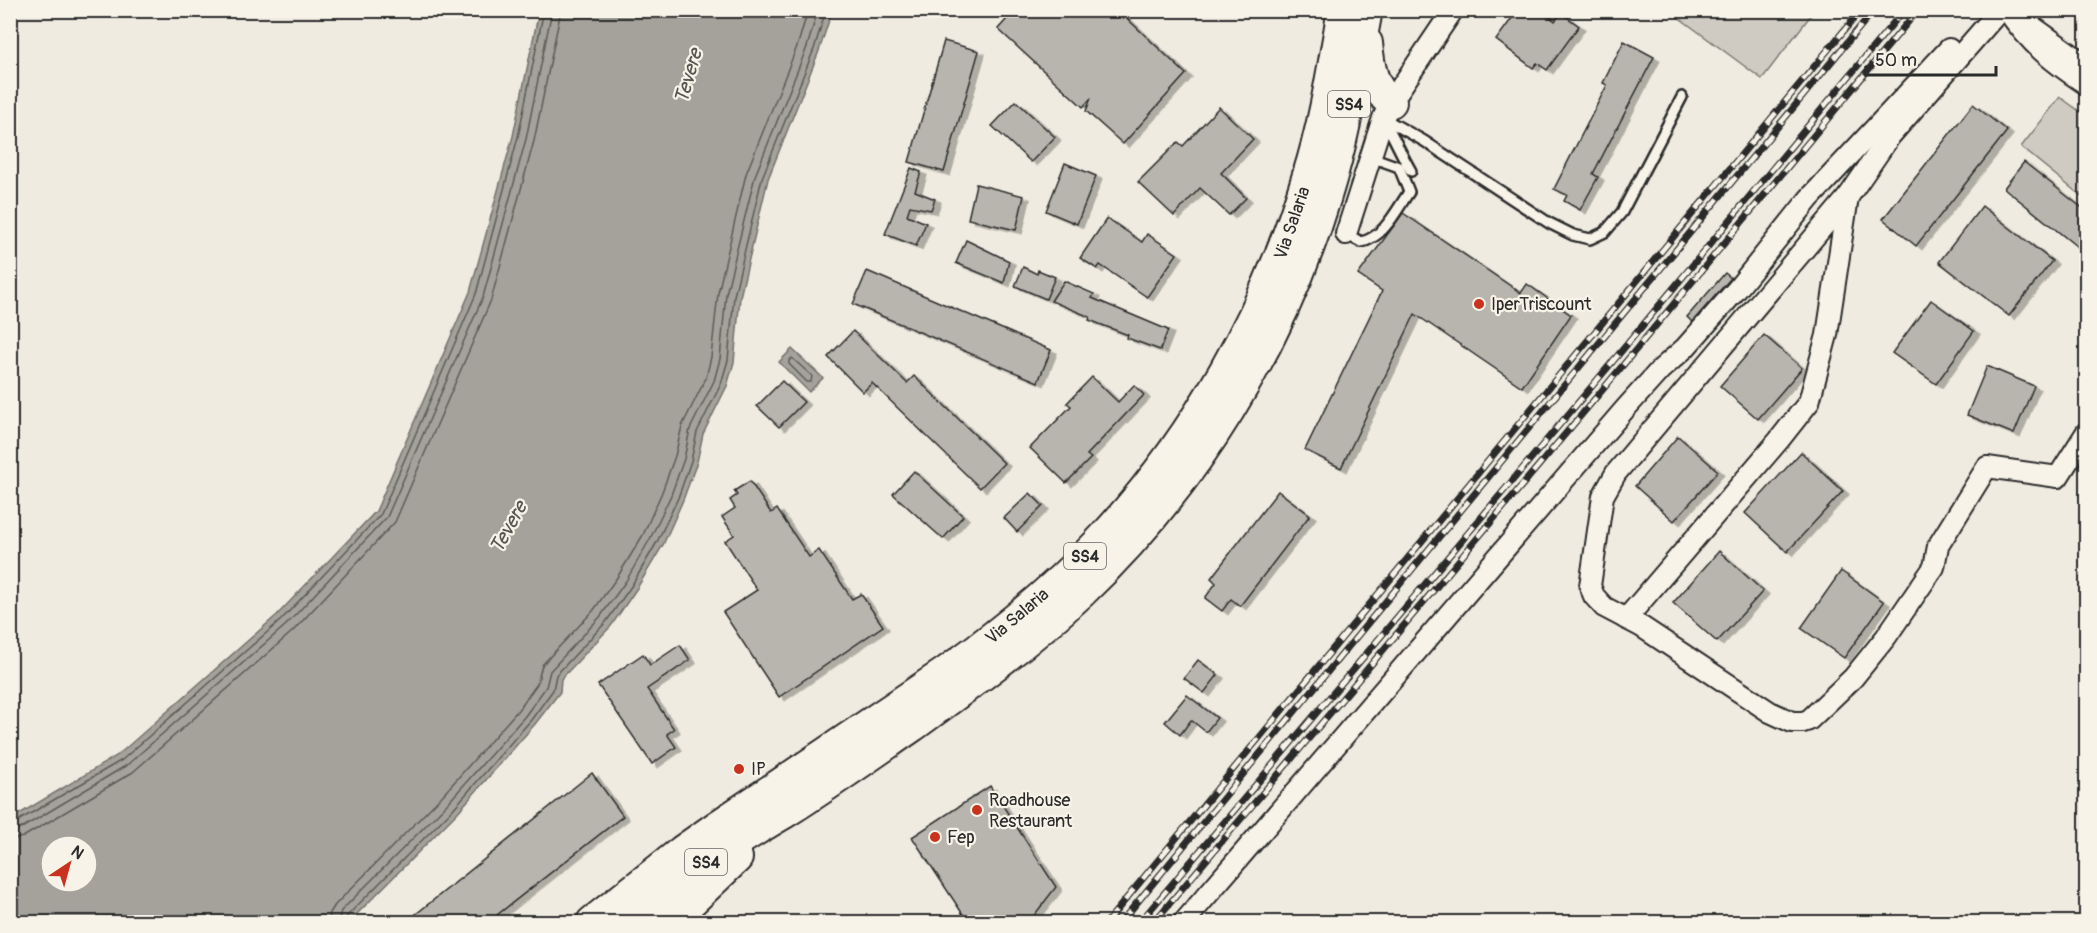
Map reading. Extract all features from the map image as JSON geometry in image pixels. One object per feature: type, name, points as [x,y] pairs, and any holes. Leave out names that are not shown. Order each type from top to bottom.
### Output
[{"type":"main road","points":[[1358,12],[1373,78],[1383,96],[1387,110]]},
{"type":"main road","name":"Via Salaria","points":[[633,922],[691,873],[740,838],[787,811],[1001,662],[1081,593],[1127,547],[1164,502],[1225,416],[1266,344],[1296,280],[1326,196],[1345,123],[1358,12]]},
{"type":"main road","name":"Via Salaria","points":[[592,922],[690,845],[946,672],[988,641],[1070,571],[1149,484],[1187,432],[1218,382],[1239,346],[1276,267],[1294,220],[1358,12]]},
{"type":"main road","points":[[670,922],[787,811]]},
{"type":"street","points":[[1346,234],[1387,110],[1453,10]]},
{"type":"street","points":[[1185,922],[1625,409],[1660,370],[1685,348],[1730,297],[1809,199],[1987,10]]},
{"type":"street","points":[[2000,10],[1890,136],[1848,197],[1616,473],[1605,490],[1595,542],[1590,586],[1594,596],[1604,608],[1642,627],[1770,712],[1792,722],[1803,723],[1853,678],[1886,637],[1934,567],[1938,546],[1987,467],[2058,477],[2086,433]]},
{"type":"street","points":[[2009,10],[2086,65]]},
{"type":"street","points":[[2009,10],[2033,44],[2086,84]]},
{"type":"street","points":[[1626,619],[1809,402],[1827,335],[1848,197]]},
{"type":"lane","points":[[1387,110],[1424,141],[1549,223],[1573,235],[1590,239],[1605,232],[1622,212],[1682,97]]},
{"type":"lane","points":[[1371,157],[1411,171],[1398,151],[1387,110]]},
{"type":"lane","points":[[1346,234],[1361,242],[1367,241],[1386,225],[1409,192],[1399,167]]},
{"type":"path","points":[[2086,117],[2081,126],[2086,138]]},
{"type":"shaded area","points":[[1670,11],[1814,11],[1762,79]]},
{"type":"shaded area","points":[[2060,97],[2086,116],[2086,200],[2021,147]]},
{"type":"water","name":"Tevere","points":[[539,11],[832,11],[819,51],[768,179],[740,297],[734,362],[727,386],[703,434],[697,462],[663,545],[611,626],[561,679],[560,692],[457,813],[349,922],[11,922],[11,819],[118,755],[277,615],[376,511],[470,292],[513,136]]},
{"type":"water","points":[[792,349],[823,378],[809,392],[779,362]]},
{"type":"building","points":[[1015,10],[1118,10],[1186,74],[1123,144],[1086,111],[1091,98],[1083,107],[998,29]]},
{"type":"building","points":[[1518,10],[1541,10],[1555,21],[1561,13],[1579,26],[1547,70],[1537,63],[1533,68],[1496,40]]},
{"type":"building","points":[[944,41],[979,51],[944,172],[909,162]]},
{"type":"building","points":[[1624,41],[1654,57],[1593,174],[1598,177],[1580,210],[1564,201],[1567,195],[1554,189],[1607,85],[1603,83]]},
{"type":"building","points":[[1016,101],[1055,137],[1031,162],[992,126]]},
{"type":"building","points":[[1973,104],[2007,131],[1916,246],[1883,219]]},
{"type":"building","points":[[1219,107],[1253,139],[1221,173],[1246,198],[1229,215],[1200,188],[1174,216],[1138,182],[1178,142],[1183,146]]},
{"type":"building","points":[[2024,162],[2086,211],[2086,254],[2004,188]]},
{"type":"building","points":[[1065,163],[1096,176],[1077,224],[1046,211]]},
{"type":"building","points":[[911,168],[921,172],[915,191],[935,199],[931,210],[910,206],[907,215],[926,223],[916,246],[885,234]]},
{"type":"building","points":[[976,184],[1024,196],[1016,230],[968,219]]},
{"type":"building","points":[[1982,206],[2052,261],[2009,316],[1939,262]]},
{"type":"building","name":"IperTriscount","points":[[1403,213],[1521,293],[1527,284],[1571,315],[1522,387],[1415,314],[1341,468],[1305,450],[1382,291],[1358,275]]},
{"type":"building","points":[[1107,218],[1142,242],[1147,234],[1177,254],[1147,297],[1100,265],[1097,269],[1080,258]]},
{"type":"building","points":[[966,240],[1009,261],[1004,283],[956,263]]},
{"type":"building","points":[[1023,267],[1037,274],[1038,270],[1055,277],[1046,299],[1015,286]]},
{"type":"building","points":[[867,271],[1051,350],[1038,382],[853,304]]},
{"type":"building","points":[[1725,273],[1731,278],[1692,322],[1687,317]]},
{"type":"building","points":[[1064,281],[1094,294],[1092,298],[1168,330],[1160,350],[1127,338],[1128,335],[1089,320],[1090,317],[1051,301]]},
{"type":"building","points":[[1931,300],[1974,331],[1936,384],[1892,353]]},
{"type":"building","points":[[853,331],[907,383],[914,376],[1004,463],[980,488],[872,383],[863,392],[828,357]]},
{"type":"building","points":[[1764,335],[1802,368],[1758,419],[1720,386]]},
{"type":"building","points":[[1987,366],[2034,386],[2014,434],[1967,415]]},
{"type":"building","points":[[1092,377],[1118,402],[1134,385],[1144,395],[1087,455],[1091,458],[1066,483],[1030,448],[1071,406],[1067,403]]},
{"type":"building","points":[[782,381],[804,402],[779,427],[757,406]]},
{"type":"building","points":[[1678,436],[1718,471],[1674,521],[1635,486]]},
{"type":"building","points":[[1801,452],[1843,491],[1787,552],[1745,513]]},
{"type":"building","points":[[914,471],[963,516],[943,539],[893,494]]},
{"type":"building","points":[[750,481],[771,513],[777,509],[809,557],[819,550],[852,599],[861,594],[883,626],[779,697],[723,612],[757,590],[725,541],[734,535],[722,517],[735,508],[730,500],[737,495],[734,491]]},
{"type":"building","points":[[1278,491],[1310,515],[1240,606],[1231,599],[1222,611],[1205,598],[1216,583],[1211,578]]},
{"type":"building","points":[[1030,493],[1043,506],[1017,532],[1004,518]]},
{"type":"building","points":[[1719,551],[1763,591],[1717,642],[1673,603]]},
{"type":"building","points":[[1841,571],[1884,602],[1844,658],[1801,628]]},
{"type":"building","points":[[680,645],[690,660],[647,689],[674,729],[667,734],[676,747],[652,764],[598,685],[643,654],[650,665]]},
{"type":"building","points":[[1198,660],[1218,675],[1204,693],[1184,678]]},
{"type":"building","points":[[1187,695],[1217,718],[1206,732],[1191,720],[1180,735],[1165,722]]},
{"type":"building","points":[[592,773],[623,816],[488,922],[406,922]]},
{"type":"building","points":[[990,786],[1056,887],[1029,922],[968,922],[912,837]]},
{"type":"railway","points":[[1107,922],[1861,10]]},
{"type":"railway","points":[[1121,922],[1874,10]]},
{"type":"railway","points":[[1140,922],[1609,366],[1904,10]]},
{"type":"railway","points":[[1154,922],[1604,388],[1918,10]]},
{"type":"place","name":"IperTriscount","points":[[1479,304]]},
{"type":"place","name":"IP","points":[[739,769]]},
{"type":"place","name":"Roadhouse Restaurant","points":[[977,810]]},
{"type":"place","name":"Fep","points":[[935,837]]}]
